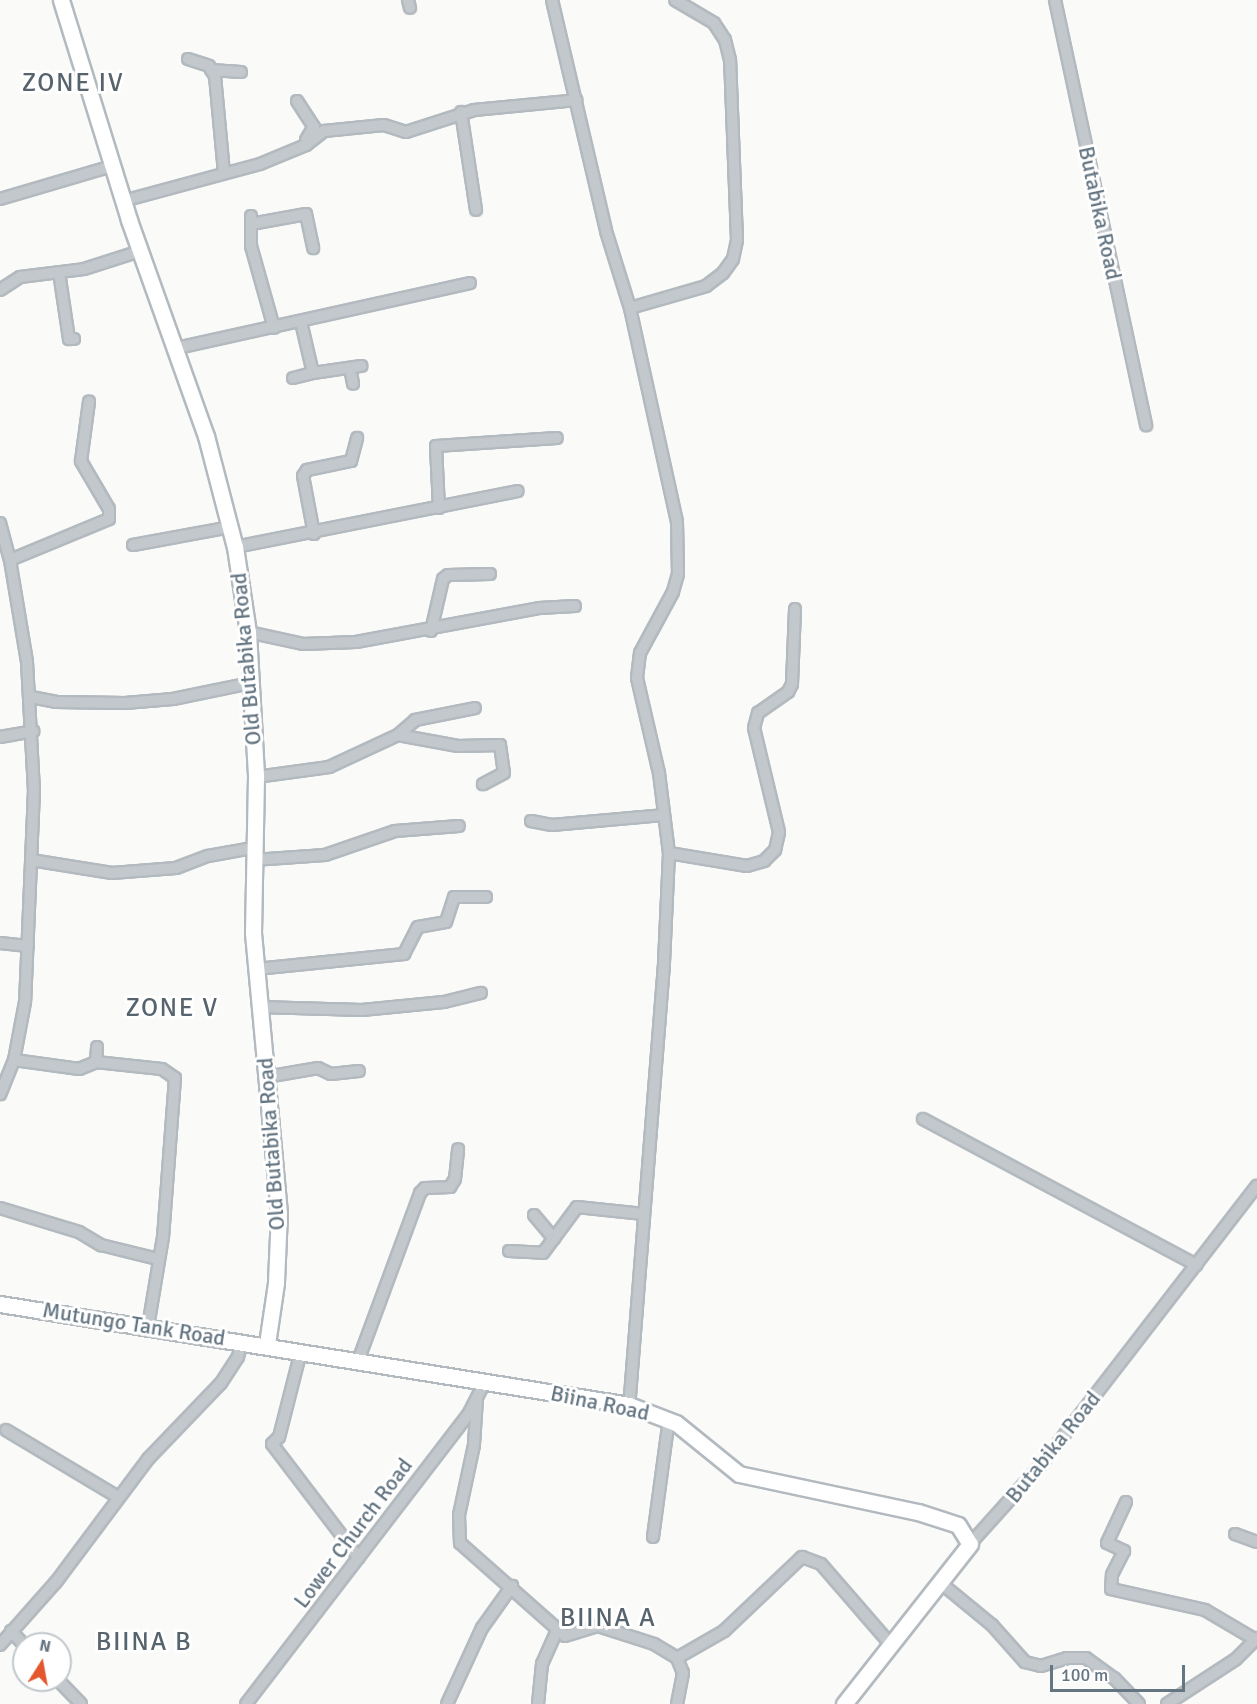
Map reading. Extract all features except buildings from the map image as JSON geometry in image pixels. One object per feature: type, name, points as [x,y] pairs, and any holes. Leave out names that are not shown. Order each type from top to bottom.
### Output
[{"type":"main road","name":"Old Butabika Road","points":[[61,0],[81,53],[123,201],[177,348],[235,547],[248,632],[256,777],[253,854],[256,969],[279,1232],[267,1344]]},
{"type":"main road","name":"Mutungo Tank Road","points":[[0,1304],[267,1344]]},
{"type":"main road","name":"Biina Road","points":[[267,1344],[629,1405],[669,1419],[739,1474],[937,1517],[962,1529],[970,1544]]},
{"type":"main road","name":"Butabika Road","points":[[844,1704],[942,1584],[970,1544]]},
{"type":"street","points":[[552,0],[606,231],[630,308],[677,522],[678,564],[673,592],[640,653],[637,678],[659,773],[669,852],[664,964],[629,1405]]},
{"type":"street","points":[[630,308],[706,286],[733,259],[737,240],[730,60],[725,40],[714,23],[675,0]]},
{"type":"street","name":"Butabika Road","points":[[1055,0],[1146,425]]},
{"type":"street","points":[[188,59],[212,70],[241,72]]},
{"type":"street","points":[[212,70],[224,173]]},
{"type":"street","points":[[123,201],[260,164],[300,147],[324,131],[384,125],[406,132],[461,112],[577,100]]},
{"type":"street","points":[[297,101],[314,128],[300,147]]},
{"type":"street","points":[[461,112],[476,210]]},
{"type":"street","points":[[0,199],[112,166]]},
{"type":"street","points":[[274,328],[251,246],[251,220],[306,214],[313,248]]},
{"type":"street","points":[[0,290],[20,277],[118,261],[140,251]]},
{"type":"street","points":[[59,272],[69,335],[74,339]]},
{"type":"street","points":[[177,348],[470,283]]},
{"type":"street","points":[[301,322],[313,373]]},
{"type":"street","points":[[293,378],[356,367],[353,384]]},
{"type":"street","points":[[6,561],[109,519],[109,509],[81,461],[89,402]]},
{"type":"street","points":[[314,534],[303,476],[307,470],[351,461],[357,438]]},
{"type":"street","points":[[439,508],[436,446],[557,438]]},
{"type":"street","points":[[235,547],[314,534],[518,491]]},
{"type":"street","points":[[0,523],[31,698],[33,731],[28,946],[24,1002],[14,1060],[0,1094]]},
{"type":"street","points":[[133,545],[231,527]]},
{"type":"street","points":[[431,631],[443,579],[448,575],[490,574]]},
{"type":"street","points":[[248,632],[320,645],[431,631],[539,608],[575,606]]},
{"type":"street","points":[[669,852],[747,866],[764,861],[775,850],[779,832],[753,728],[759,713],[788,692],[792,684],[795,609]]},
{"type":"street","points":[[31,698],[56,702],[125,703],[173,699],[251,683]]},
{"type":"street","points":[[256,777],[328,767],[398,735],[415,720],[475,708]]},
{"type":"street","points":[[0,737],[33,731]]},
{"type":"street","points":[[398,735],[458,746],[500,745],[504,773],[483,784]]},
{"type":"street","points":[[531,821],[552,825],[663,815]]},
{"type":"street","points":[[30,860],[112,873],[176,868],[208,856],[325,855],[396,831],[459,826]]},
{"type":"street","points":[[256,969],[404,954],[418,927],[446,922],[454,897],[486,897]]},
{"type":"street","points":[[0,944],[28,946]]},
{"type":"street","points":[[260,1007],[362,1010],[444,1002],[481,993]]},
{"type":"street","points":[[96,1062],[98,1047]]},
{"type":"street","points":[[14,1060],[79,1069],[96,1062],[162,1069],[175,1078],[158,1259],[148,1327]]},
{"type":"street","points":[[266,1077],[318,1068],[331,1074],[359,1071]]},
{"type":"street","points":[[923,1119],[1196,1265]]},
{"type":"street","points":[[358,1361],[420,1193],[425,1188],[450,1187],[455,1179],[458,1149]]},
{"type":"street","name":"Butabika Road","points":[[970,1544],[1041,1465],[1257,1186]]},
{"type":"street","points":[[509,1251],[543,1253],[577,1207],[644,1214]]},
{"type":"street","points":[[0,1208],[78,1232],[101,1245],[158,1259]]},
{"type":"street","points":[[534,1215],[554,1239]]},
{"type":"street","points":[[0,1645],[56,1582],[118,1497],[156,1451],[221,1383],[235,1363],[242,1341]]},
{"type":"street","points":[[301,1351],[279,1437],[272,1444],[360,1558]]},
{"type":"street","name":"Lower Church Road","points":[[246,1704],[360,1558],[477,1398],[485,1381]]},
{"type":"street","points":[[477,1398],[474,1445],[459,1515],[459,1537],[467,1549],[512,1586],[557,1631],[572,1637],[590,1626],[598,1626],[654,1644],[677,1658],[683,1673],[677,1704]]},
{"type":"street","points":[[653,1537],[669,1419]]},
{"type":"street","points":[[6,1430],[118,1497]]},
{"type":"street","points":[[1126,1502],[1107,1543],[1124,1551],[1111,1589],[1205,1610],[1256,1639],[1236,1659],[1167,1704]]},
{"type":"street","points":[[1235,1534],[1257,1542]]},
{"type":"street","points":[[677,1658],[724,1631],[802,1557],[821,1564],[892,1646]]},
{"type":"street","points":[[942,1584],[992,1625],[1025,1662],[1041,1666],[1067,1658],[1086,1658],[1129,1691],[1139,1704]]},
{"type":"street","points":[[447,1704],[482,1628],[512,1586]]},
{"type":"street","points":[[538,1704],[542,1664],[557,1631]]},
{"type":"street","points":[[70,1692],[81,1704]]},
{"type":"district","name":"ZONE IV","points":[[73,84]]},
{"type":"district","name":"ZONE V","points":[[172,1009]]},
{"type":"district","name":"BIINA A","points":[[608,1619]]},
{"type":"district","name":"BIINA B","points":[[144,1643]]}]
